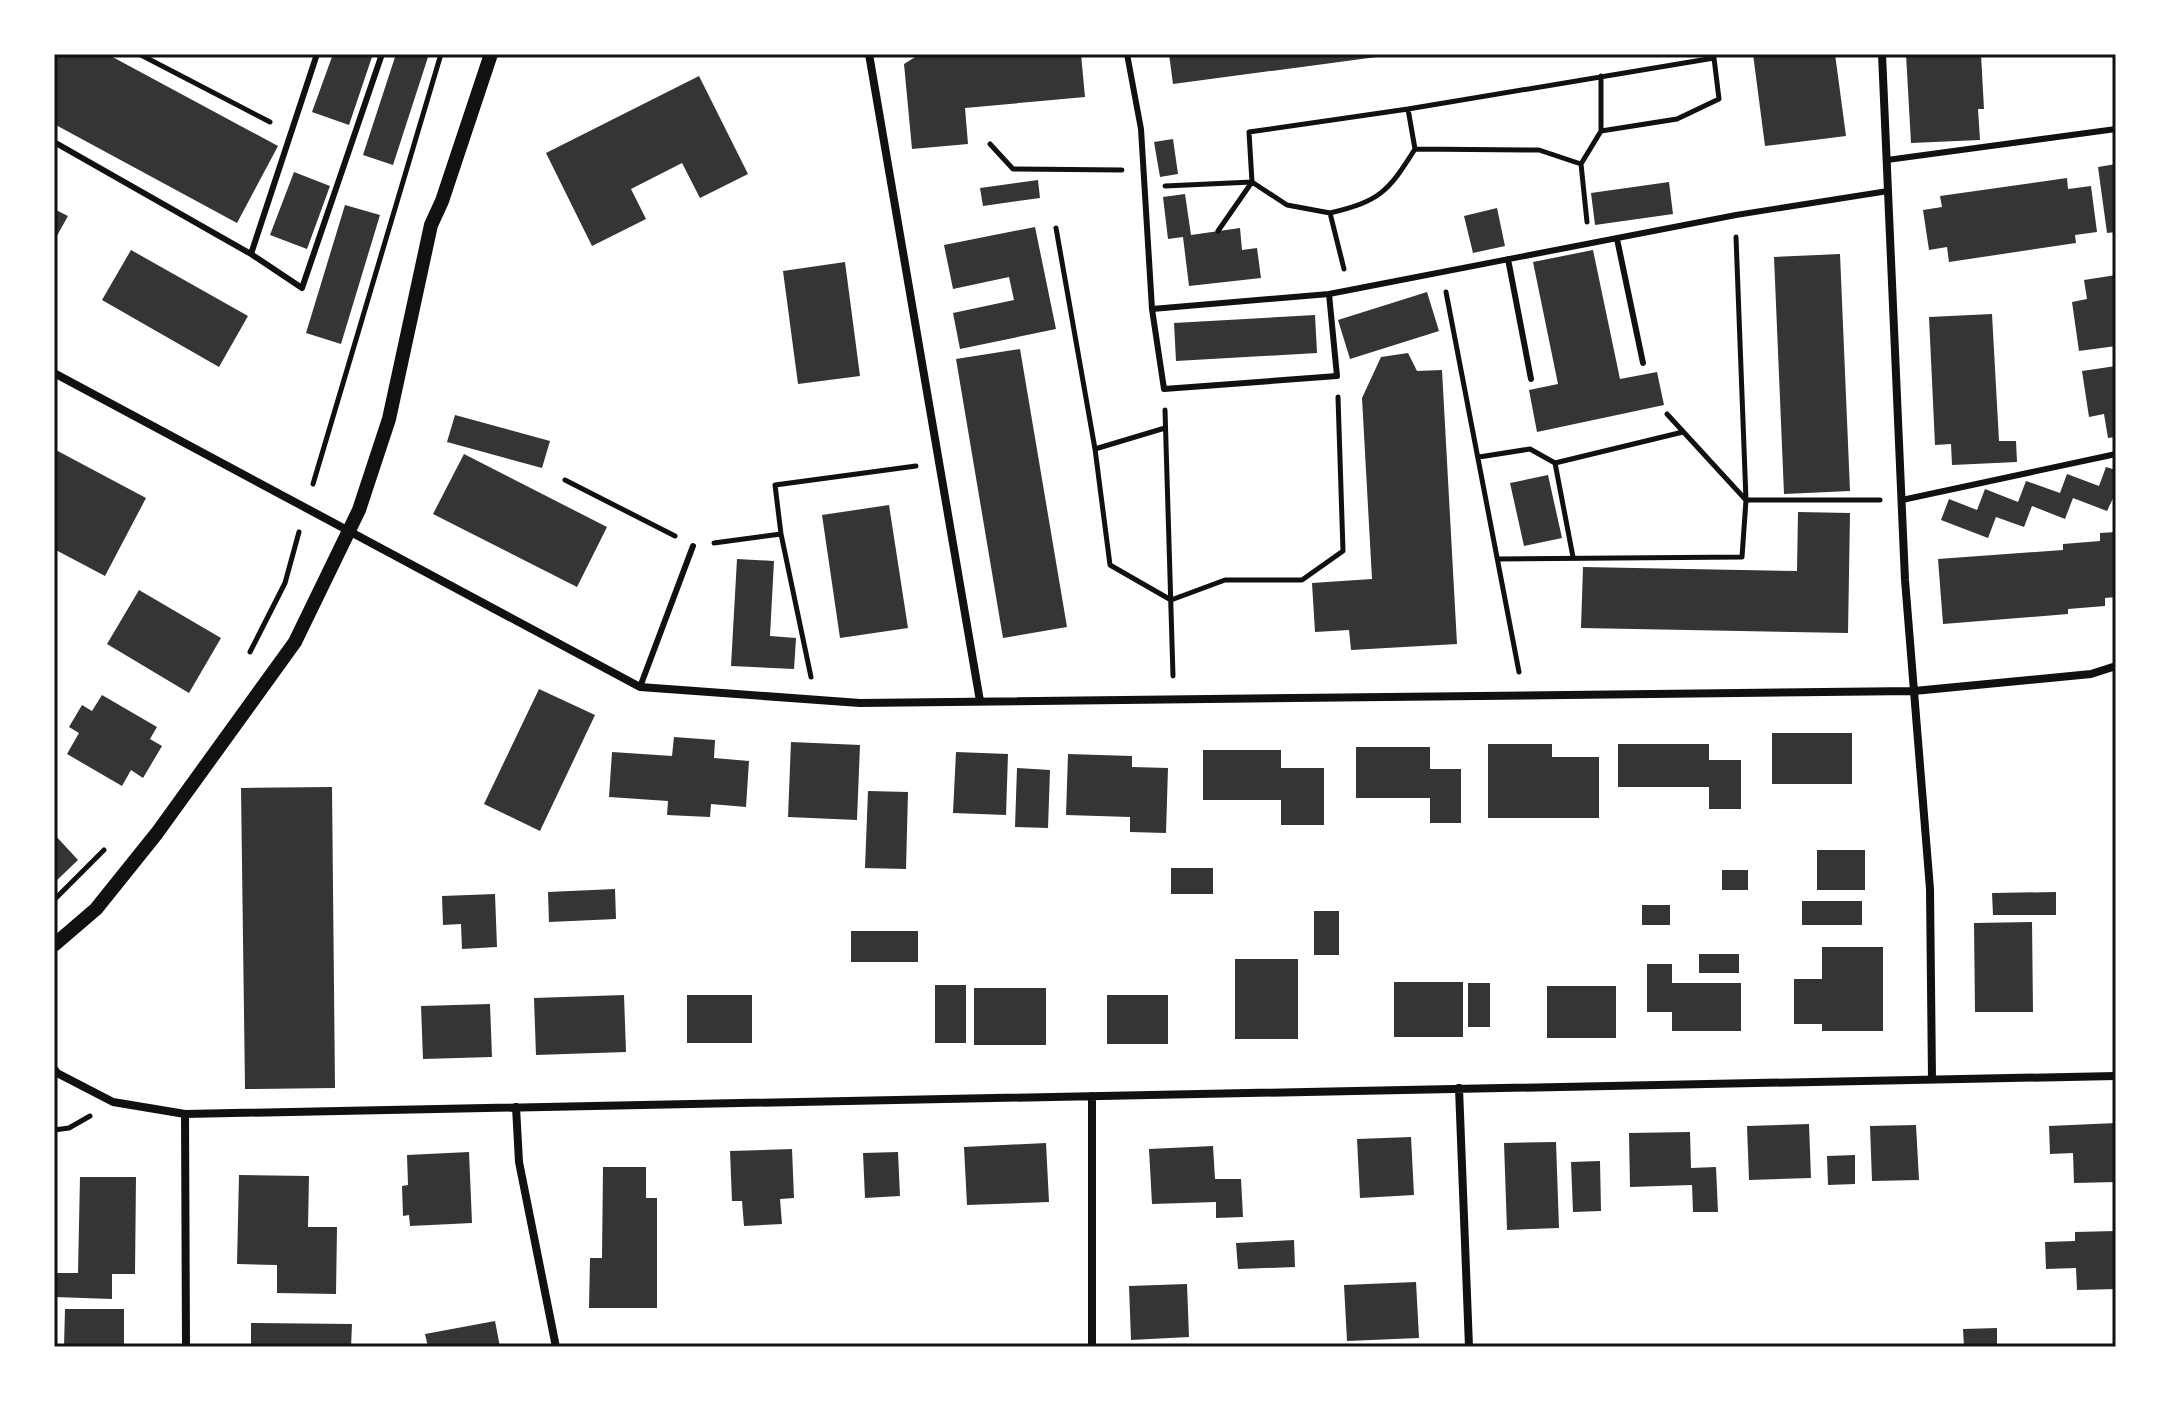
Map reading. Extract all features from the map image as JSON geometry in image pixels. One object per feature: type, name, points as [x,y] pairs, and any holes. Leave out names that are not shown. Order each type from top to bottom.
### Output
[{"type":"street","points":[[54,945],[96,909],[157,833],[295,642],[359,510],[389,419],[431,225],[442,201],[491,54]]},
{"type":"street","points":[[869,54],[980,701]]},
{"type":"street","points":[[1882,54],[1902,500],[1930,889],[1932,1079]]},
{"type":"street","points":[[54,373],[640,687],[860,703],[1914,691],[2091,674],[2116,666]]},
{"type":"street","points":[[54,1069],[113,1102],[185,1114],[2116,1076]]},
{"type":"street","points":[[1459,1088],[1469,1347]]},
{"type":"street","points":[[1092,1096],[1092,1347]]},
{"type":"street","points":[[516,1107],[519,1162],[556,1347]]},
{"type":"street","points":[[185,1114],[186,1347]]},
{"type":"lane","points":[[251,254],[317,54]]},
{"type":"lane","points":[[54,142],[251,254],[302,288],[382,54]]},
{"type":"lane","points":[[1127,54],[1141,129],[1152,309],[1164,389],[1337,376],[1329,294]]},
{"type":"lane","points":[[1887,160],[2116,129]]},
{"type":"lane","points":[[1152,309],[1329,294],[1736,215],[1888,191]]},
{"type":"lane","points":[[1617,239],[1643,363]]},
{"type":"lane","points":[[1508,259],[1531,379]]},
{"type":"lane","points":[[1902,500],[2116,454]]},
{"type":"lane","points":[[640,687],[693,546]]},
{"type":"path","points":[[139,54],[291,133]]},
{"type":"path","points":[[249,655],[285,583],[441,54]]},
{"type":"path","points":[[1218,231],[1252,182],[1249,132],[1714,58],[1719,99],[1677,119],[1601,131]]},
{"type":"path","points":[[1589,244],[1581,164],[1601,131],[1601,76]]},
{"type":"path","points":[[1144,187],[1252,182],[1287,205],[1330,213],[1364,205],[1392,186],[1415,149],[1408,109]]},
{"type":"path","points":[[990,144],[1013,169],[1143,170]]},
{"type":"path","points":[[1415,149],[1539,150],[1581,164]]},
{"type":"path","points":[[1330,213],[1349,290]]},
{"type":"path","points":[[1499,559],[1742,557],[1746,500],[1736,215]]},
{"type":"path","points":[[1056,228],[1095,449],[1110,565],[1171,600]]},
{"type":"path","points":[[1442,272],[1523,695]]},
{"type":"path","points":[[1171,600],[1225,580],[1302,580],[1343,551],[1337,376]]},
{"type":"path","points":[[1164,389],[1174,699]]},
{"type":"path","points":[[1667,414],[1746,500],[1902,500]]},
{"type":"path","points":[[1095,449],[1165,428]]},
{"type":"path","points":[[1479,457],[1530,449],[1555,463],[1683,432]]},
{"type":"path","points":[[816,699],[781,534],[775,485],[939,463]]},
{"type":"path","points":[[1555,463],[1573,557]]},
{"type":"path","points":[[565,480],[693,546],[781,534]]},
{"type":"path","points":[[54,900],[113,840]]},
{"type":"building","points":[[54,54],[107,54],[278,146],[237,223],[54,124]]},
{"type":"building","points":[[333,54],[373,54],[349,125],[312,112]]},
{"type":"building","points":[[396,54],[429,54],[393,165],[363,155]]},
{"type":"building","points":[[920,54],[1081,54],[1085,97],[965,108],[968,144],[912,149],[904,64]]},
{"type":"building","points":[[1169,54],[1384,54],[1384,56],[1173,84]]},
{"type":"building","points":[[1753,54],[1835,54],[1846,136],[1765,146]]},
{"type":"building","points":[[1906,54],[1981,54],[1984,109],[1978,109],[1980,140],[1911,143]]},
{"type":"building","points":[[699,76],[748,174],[700,198],[682,163],[631,189],[646,219],[592,246],[546,153]]},
{"type":"building","points":[[1173,139],[1178,174],[1160,177],[1154,142]]},
{"type":"building","points":[[2116,164],[2116,232],[2107,233],[2098,167]]},
{"type":"building","points":[[294,172],[330,186],[307,249],[270,235]]},
{"type":"building","points":[[2067,178],[2068,189],[2091,186],[2097,232],[2075,235],[2076,243],[1949,262],[1947,247],[1929,250],[1923,210],[1942,207],[1940,196]]},
{"type":"building","points":[[1038,180],[1040,198],[983,206],[980,188]]},
{"type":"building","points":[[1669,182],[1673,214],[1595,225],[1591,193]]},
{"type":"building","points":[[1185,194],[1191,235],[1240,228],[1242,250],[1257,248],[1261,278],[1189,286],[1183,237],[1168,239],[1163,197]]},
{"type":"building","points":[[345,205],[380,215],[341,344],[306,333]]},
{"type":"building","points":[[1497,208],[1505,246],[1473,253],[1464,216]]},
{"type":"building","points":[[54,209],[68,216],[54,241]]},
{"type":"building","points":[[1035,227],[1056,329],[960,349],[953,313],[1014,300],[1009,277],[953,289],[944,245]]},
{"type":"building","points":[[131,250],[248,316],[219,367],[102,300]]},
{"type":"building","points":[[1593,250],[1620,379],[1657,372],[1664,405],[1537,432],[1529,390],[1558,384],[1533,262]]},
{"type":"building","points":[[1840,254],[1850,491],[1784,494],[1774,257]]},
{"type":"building","points":[[845,262],[860,376],[798,384],[783,271]]},
{"type":"building","points":[[2116,275],[2116,346],[2079,351],[2072,302],[2087,299],[2084,280]]},
{"type":"building","points":[[1427,292],[1439,331],[1350,359],[1338,320]]},
{"type":"building","points":[[1992,314],[1999,441],[2016,441],[2017,462],[1952,465],[1951,444],[1935,445],[1929,317]]},
{"type":"building","points":[[1315,315],[1317,353],[1176,361],[1174,323]]},
{"type":"building","points":[[1020,349],[1067,627],[1003,638],[956,359]]},
{"type":"building","points":[[1408,353],[1417,371],[1442,370],[1457,644],[1351,650],[1349,630],[1315,632],[1312,583],[1372,579],[1362,398],[1381,357]]},
{"type":"building","points":[[2116,366],[2116,437],[2108,438],[2104,414],[2089,417],[2082,371]]},
{"type":"building","points":[[455,415],[550,441],[542,468],[447,442]]},
{"type":"building","points":[[54,449],[146,498],[105,576],[54,549]]},
{"type":"building","points":[[464,454],[607,527],[577,587],[433,514]]},
{"type":"building","points":[[2106,467],[2116,470],[2116,492],[2107,511],[2073,498],[2065,519],[2032,506],[2024,527],[1996,517],[1988,538],[1941,520],[1949,499],[1977,510],[1985,489],[2018,502],[2026,481],[2060,493],[2067,474],[2099,486]]},
{"type":"building","points":[[1548,475],[1562,538],[1524,546],[1510,483]]},
{"type":"building","points":[[889,505],[908,628],[840,638],[822,515]]},
{"type":"building","points":[[1798,512],[1850,513],[1848,633],[1581,628],[1583,567],[1797,571]]},
{"type":"building","points":[[2116,532],[2116,597],[2105,598],[2105,606],[2068,609],[2068,614],[1943,624],[1938,559],[2063,550],[2063,544],[2100,541],[2100,533]]},
{"type":"building","points":[[737,559],[774,561],[770,636],[796,638],[794,669],[731,666]]},
{"type":"building","points":[[139,590],[221,638],[189,693],[107,644]]},
{"type":"building","points":[[539,689],[595,715],[540,831],[484,804]]},
{"type":"building","points":[[102,695],[157,727],[150,739],[162,746],[143,778],[131,770],[122,786],[67,754],[79,733],[69,727],[82,705],[92,711]]},
{"type":"building","points":[[1772,733],[1852,733],[1852,784],[1772,784]]},
{"type":"building","points":[[674,737],[715,740],[714,758],[749,761],[746,807],[711,804],[710,817],[667,815],[668,801],[609,797],[612,752],[672,756]]},
{"type":"building","points":[[791,742],[860,745],[857,820],[788,817]]},
{"type":"building","points":[[1488,744],[1552,744],[1552,757],[1599,757],[1599,818],[1488,818]]},
{"type":"building","points":[[1618,744],[1709,744],[1709,760],[1741,760],[1741,809],[1709,809],[1709,787],[1618,787]]},
{"type":"building","points":[[1356,747],[1430,747],[1430,769],[1461,769],[1461,823],[1430,823],[1430,798],[1356,798]]},
{"type":"building","points":[[1203,750],[1281,750],[1281,768],[1324,768],[1324,825],[1281,825],[1281,800],[1203,800]]},
{"type":"building","points":[[956,752],[1008,754],[1006,815],[953,813]]},
{"type":"building","points":[[1068,754],[1132,756],[1132,767],[1168,768],[1166,833],[1130,832],[1130,817],[1066,815]]},
{"type":"building","points":[[1017,768],[1050,770],[1048,828],[1015,827]]},
{"type":"building","points":[[332,787],[335,1088],[245,1089],[241,788]]},
{"type":"building","points":[[868,791],[908,792],[906,869],[865,868]]},
{"type":"building","points":[[54,834],[78,860],[54,883]]},
{"type":"building","points":[[1817,850],[1865,850],[1865,890],[1817,890]]},
{"type":"building","points":[[1171,868],[1213,868],[1213,894],[1171,894]]},
{"type":"building","points":[[1722,870],[1748,870],[1748,890],[1722,890]]},
{"type":"building","points":[[615,889],[616,919],[549,922],[548,892]]},
{"type":"building","points":[[2056,892],[2056,915],[1993,915],[1992,893]]},
{"type":"building","points":[[495,894],[497,947],[462,949],[461,924],[443,925],[442,896]]},
{"type":"building","points":[[1802,901],[1862,901],[1862,925],[1802,925]]},
{"type":"building","points":[[1642,905],[1670,905],[1670,925],[1642,925]]},
{"type":"building","points":[[1314,911],[1339,911],[1339,955],[1314,955]]},
{"type":"building","points":[[2032,922],[2033,1012],[1975,1012],[1974,923]]},
{"type":"building","points":[[851,931],[918,931],[918,962],[851,962]]},
{"type":"building","points":[[1822,947],[1883,947],[1883,1031],[1822,1031],[1822,1024],[1794,1024],[1794,979],[1822,979]]},
{"type":"building","points":[[1699,954],[1739,954],[1739,973],[1699,973]]},
{"type":"building","points":[[1235,959],[1298,959],[1298,1039],[1235,1039]]},
{"type":"building","points":[[1647,964],[1672,964],[1672,983],[1741,983],[1741,1031],[1672,1031],[1672,1012],[1647,1012]]},
{"type":"building","points":[[1394,982],[1463,982],[1463,1037],[1394,1037]]},
{"type":"building","points":[[1468,983],[1490,983],[1490,1027],[1468,1027]]},
{"type":"building","points":[[935,985],[966,985],[966,1043],[935,1043]]},
{"type":"building","points":[[1547,986],[1616,986],[1616,1038],[1547,1038]]},
{"type":"building","points":[[974,988],[1046,988],[1046,1045],[974,1045]]},
{"type":"building","points":[[624,995],[626,1052],[536,1055],[534,998]]},
{"type":"building","points":[[687,995],[752,995],[752,1043],[687,1043]]},
{"type":"building","points":[[1107,995],[1168,995],[1168,1044],[1107,1044]]},
{"type":"building","points":[[490,1004],[492,1057],[423,1059],[421,1006]]},
{"type":"building","points":[[2116,1123],[2116,1182],[2074,1183],[2073,1153],[2050,1154],[2049,1126]]},
{"type":"building","points":[[1809,1124],[1811,1178],[1749,1180],[1747,1126]]},
{"type":"building","points":[[1916,1125],[1919,1180],[1872,1181],[1870,1126]]},
{"type":"building","points":[[1690,1132],[1691,1168],[1716,1167],[1718,1212],[1693,1212],[1692,1185],[1630,1187],[1629,1133]]},
{"type":"building","points":[[1411,1137],[1414,1195],[1360,1198],[1357,1139]]},
{"type":"building","points":[[1556,1142],[1559,1228],[1507,1230],[1504,1143]]},
{"type":"building","points":[[1046,1143],[1049,1202],[967,1205],[964,1147]]},
{"type":"building","points":[[1213,1146],[1215,1179],[1241,1179],[1243,1217],[1216,1218],[1216,1202],[1152,1204],[1149,1149]]},
{"type":"building","points":[[792,1149],[794,1198],[780,1199],[782,1224],[744,1226],[742,1201],[732,1201],[730,1151]]},
{"type":"building","points":[[469,1152],[472,1223],[410,1226],[409,1215],[403,1216],[402,1186],[408,1185],[407,1155]]},
{"type":"building","points":[[898,1152],[900,1196],[865,1198],[863,1153]]},
{"type":"building","points":[[1855,1155],[1855,1184],[1828,1185],[1827,1156]]},
{"type":"building","points":[[1600,1161],[1601,1211],[1573,1212],[1571,1162]]},
{"type":"building","points":[[603,1167],[646,1167],[646,1198],[657,1198],[657,1308],[589,1308],[590,1258],[602,1258]]},
{"type":"building","points":[[239,1175],[309,1176],[308,1227],[337,1227],[336,1294],[277,1293],[277,1265],[237,1264]]},
{"type":"building","points":[[80,1177],[136,1177],[135,1274],[112,1274],[112,1299],[54,1297],[54,1273],[78,1273]]},
{"type":"building","points":[[2116,1231],[2116,1289],[2077,1290],[2076,1268],[2046,1269],[2045,1242],[2075,1241],[2075,1232]]},
{"type":"building","points":[[1294,1240],[1295,1267],[1238,1269],[1236,1243]]},
{"type":"building","points":[[1416,1282],[1419,1338],[1347,1341],[1344,1285]]},
{"type":"building","points":[[1187,1284],[1189,1337],[1131,1340],[1129,1286]]},
{"type":"building","points":[[65,1309],[124,1309],[124,1347],[64,1347]]},
{"type":"building","points":[[495,1321],[500,1347],[428,1347],[425,1334]]},
{"type":"building","points":[[251,1323],[352,1324],[351,1347],[251,1347]]},
{"type":"building","points":[[1997,1328],[1997,1347],[1964,1347],[1963,1329]]}]
